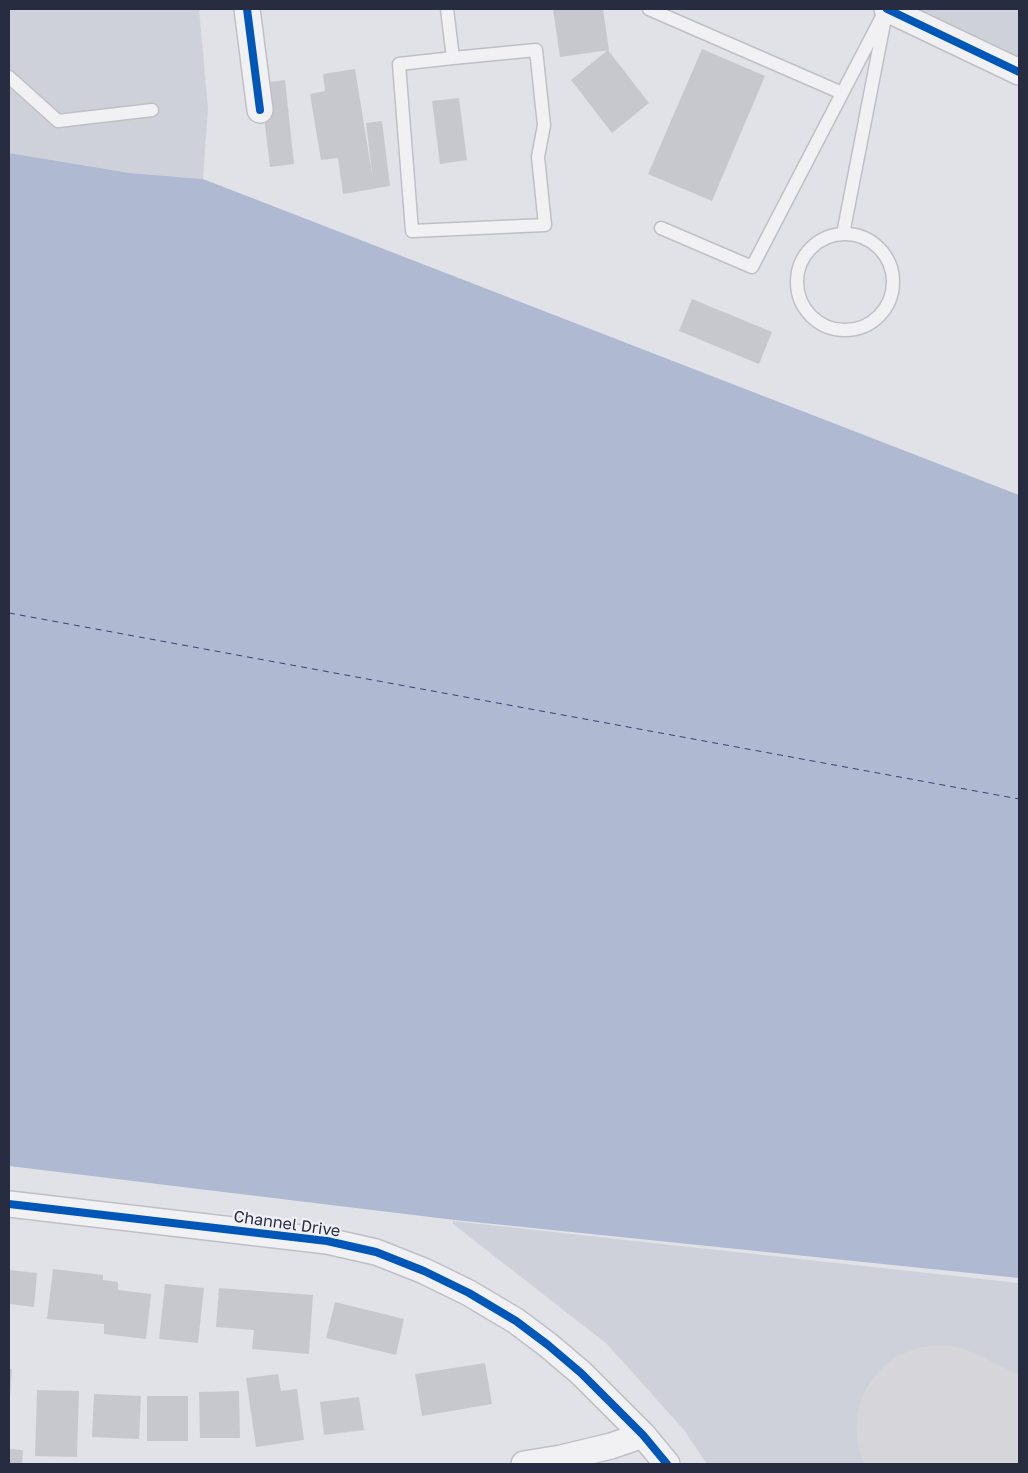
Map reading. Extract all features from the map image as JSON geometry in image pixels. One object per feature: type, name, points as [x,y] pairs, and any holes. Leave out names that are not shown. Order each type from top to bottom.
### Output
[{"type":"street","points":[[247,9],[260,110]]},
{"type":"street","points":[[887,9],[1019,72]]},
{"type":"street","name":"Channel Drive","points":[[9,1204],[327,1241],[376,1252],[424,1271],[469,1293],[516,1321],[581,1373],[643,1435],[668,1464]]},
{"type":"street","points":[[524,1464],[561,1458],[611,1446],[643,1435]]},
{"type":"lane","points":[[447,9],[454,58]]},
{"type":"lane","points":[[649,9],[842,93]]},
{"type":"lane","points":[[662,228],[752,267],[887,9]]},
{"type":"lane","points":[[843,234],[887,9]]},
{"type":"lane","points":[[536,50],[544,125],[538,156],[545,225],[412,231],[400,64],[454,58],[536,50]]},
{"type":"lane","points":[[9,77],[58,121],[152,110]]},
{"type":"lane","points":[[843,234],[860,236],[874,244],[886,256],[892,272],[893,288],[888,304],[879,316],[867,325],[853,330],[838,330],[823,326],[811,317],[802,305],[797,291],[797,276],[802,260],[813,247],[827,238],[843,234]]},
{"type":"shaded area","points":[[9,9],[199,9],[208,108],[203,179],[130,173],[9,153]]},
{"type":"shaded area","points":[[917,9],[1019,9],[1019,58]]},
{"type":"shaded area","points":[[453,1221],[1019,1283],[1019,1464],[707,1464],[684,1430],[607,1344],[453,1224]]},
{"type":"water","points":[[9,153],[130,173],[203,179],[1019,495],[1019,1278],[455,1220],[9,1166]]},
{"type":"building","points":[[553,9],[603,9],[609,50],[560,57]]},
{"type":"building","points":[[702,49],[765,76],[712,201],[648,174]]},
{"type":"building","points":[[608,50],[649,103],[612,133],[571,80]]},
{"type":"building","points":[[355,69],[373,180],[366,123],[382,121],[390,186],[343,194],[338,158],[321,160],[310,94],[325,91],[323,74]]},
{"type":"building","points":[[285,80],[294,164],[270,167],[260,83]]},
{"type":"building","points":[[459,98],[467,160],[440,164],[432,101]]},
{"type":"building","points":[[692,299],[772,332],[759,364],[679,331]]},
{"type":"building","points":[[53,1269],[103,1275],[103,1280],[118,1282],[118,1290],[151,1294],[146,1339],[104,1334],[104,1324],[47,1319]]},
{"type":"building","points":[[9,1270],[37,1273],[34,1307],[9,1304]]},
{"type":"building","points":[[165,1284],[204,1288],[198,1343],[159,1339]]},
{"type":"building","points":[[219,1288],[313,1295],[309,1354],[252,1349],[254,1330],[216,1327]]},
{"type":"building","points":[[335,1302],[404,1319],[396,1355],[326,1338]]},
{"type":"building","points":[[485,1363],[492,1404],[422,1416],[415,1374]]},
{"type":"building","points":[[9,1369],[12,1369],[10,1396],[9,1396]]},
{"type":"building","points":[[278,1374],[281,1391],[297,1389],[304,1440],[256,1447],[246,1378]]},
{"type":"building","points":[[37,1390],[79,1391],[77,1457],[35,1456]]},
{"type":"building","points":[[239,1391],[240,1438],[200,1438],[199,1392]]},
{"type":"building","points":[[94,1394],[141,1396],[139,1439],[92,1437]]},
{"type":"building","points":[[147,1396],[188,1396],[188,1441],[147,1441]]},
{"type":"building","points":[[359,1397],[364,1430],[324,1435],[320,1402]]},
{"type":"building","points":[[9,1449],[23,1450],[22,1464],[9,1464]]},
{"type":"ferry route","points":[[9,613],[1019,799]]},
{"type":"runway","points":[[939,1428],[1014,1464]]},
{"type":"cycle path","points":[[247,9],[260,110]]},
{"type":"cycle path","points":[[887,9],[1019,72]]},
{"type":"cycle path","points":[[9,1204],[327,1241],[376,1252],[424,1271],[469,1293],[516,1321],[581,1373],[643,1435],[667,1464]]}]
